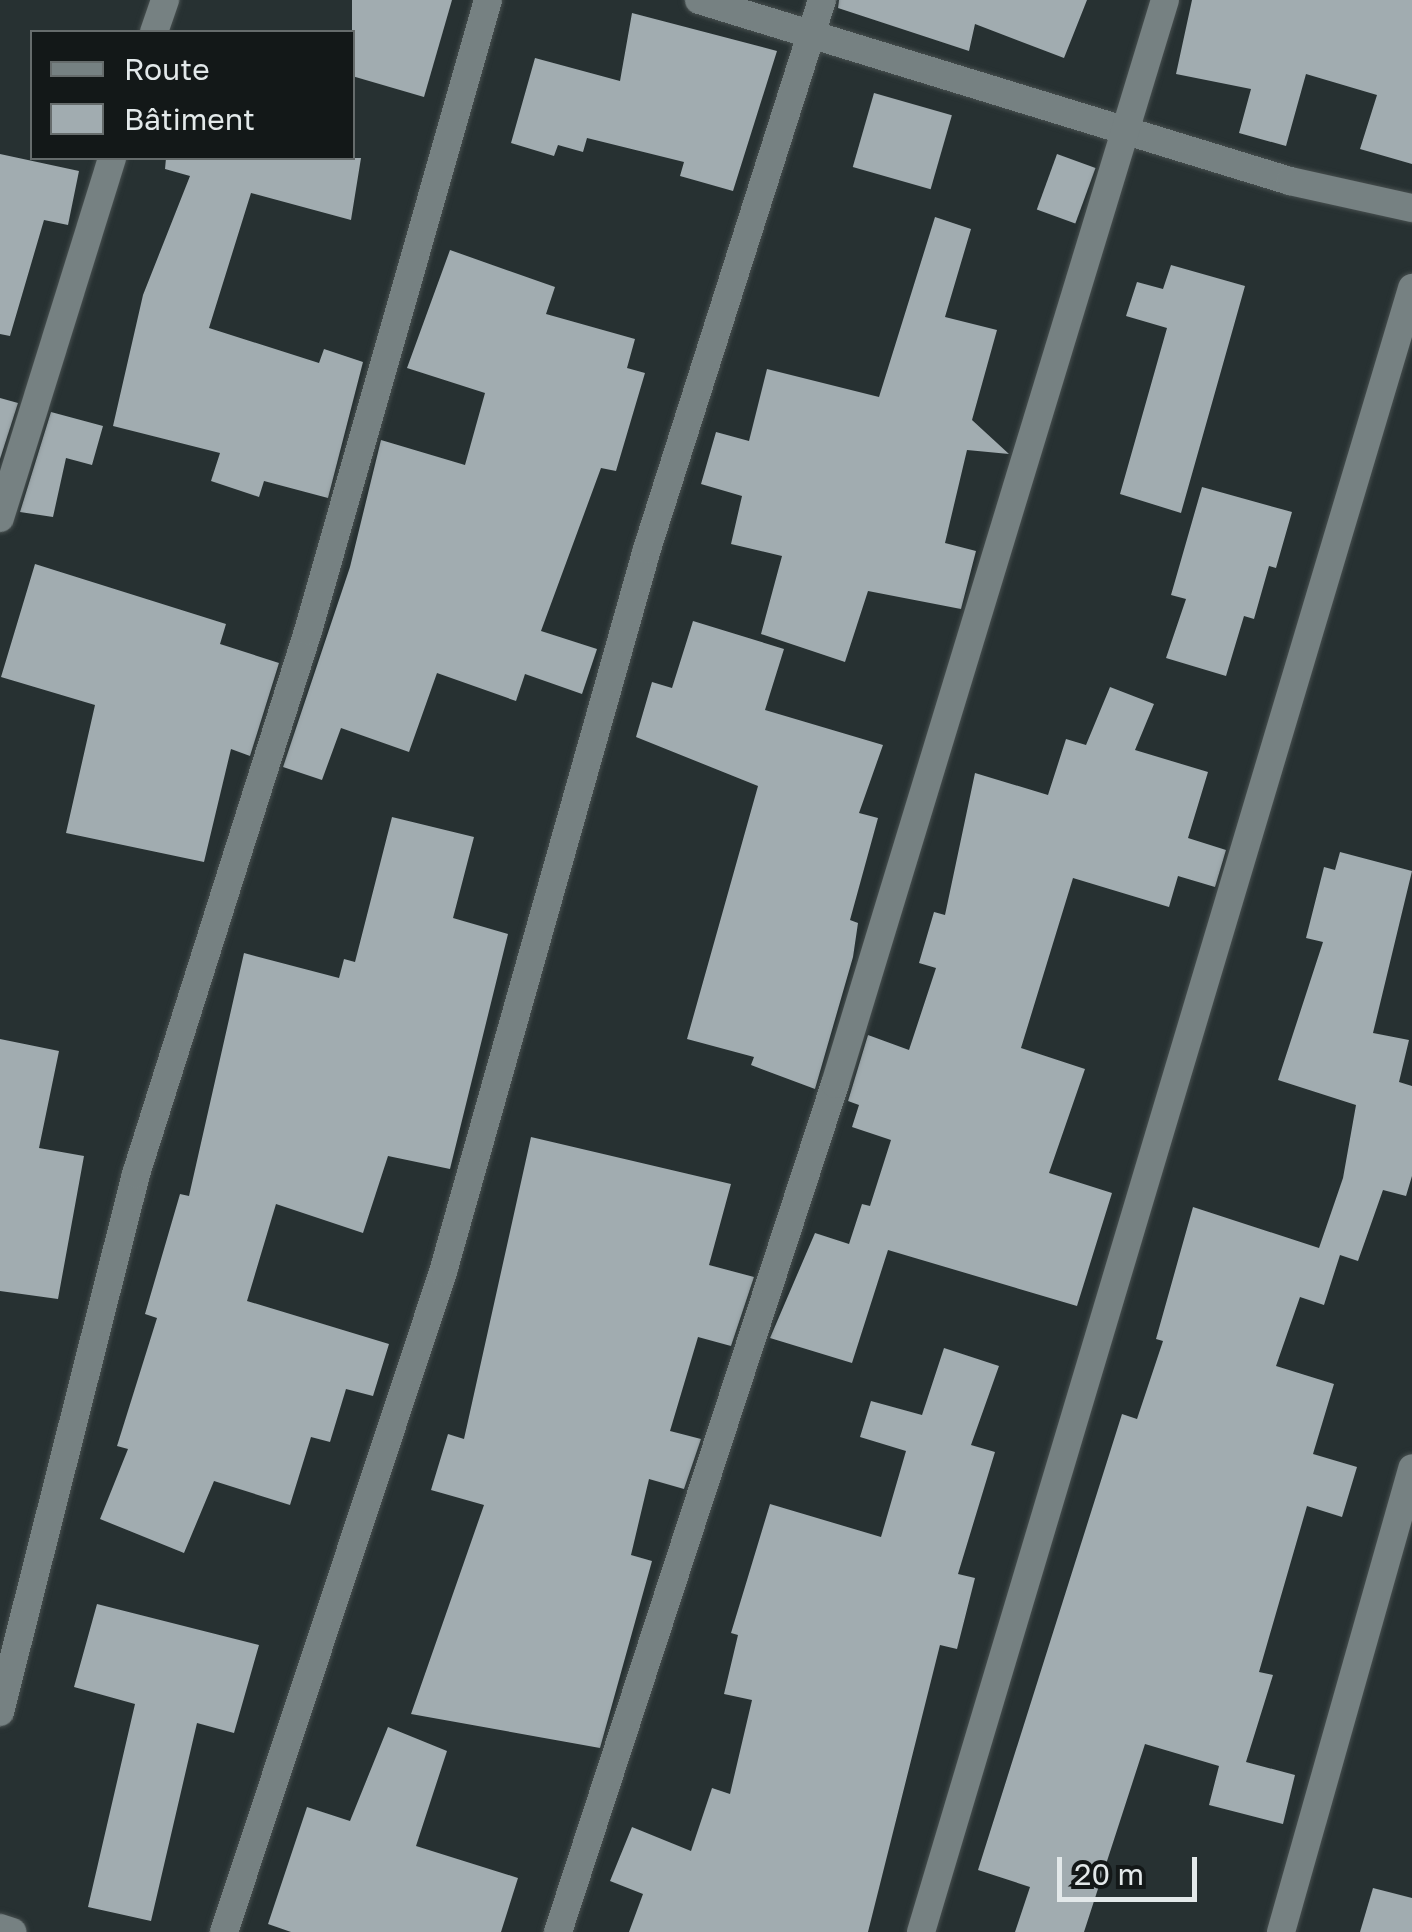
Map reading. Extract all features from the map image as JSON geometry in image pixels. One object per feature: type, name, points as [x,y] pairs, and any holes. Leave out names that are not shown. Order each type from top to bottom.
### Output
[{"type":"street","points":[[155,30],[165,0]]},
{"type":"street","points":[[0,1712],[136,1174],[308,631],[488,0]]},
{"type":"street","points":[[698,0],[1124,130],[1412,208]]},
{"type":"street","points":[[224,1932],[442,1272],[647,549],[822,0]]},
{"type":"street","points":[[558,1932],[835,1084],[1165,0]]},
{"type":"street","points":[[0,518],[111,160]]},
{"type":"street","points":[[921,1932],[1412,288]]},
{"type":"street","points":[[1281,1932],[1412,1468]]},
{"type":"street","points":[[0,1928],[12,1932]]},
{"type":"building","points":[[352,0],[452,0],[424,97],[355,77]]},
{"type":"building","points":[[839,0],[1087,0],[1064,58],[975,24],[969,51],[838,8]]},
{"type":"building","points":[[1192,0],[1412,0],[1412,164],[1360,149],[1377,95],[1306,74],[1286,146],[1239,133],[1251,89],[1176,74]]},
{"type":"building","points":[[632,13],[777,51],[733,191],[680,176],[684,162],[587,138],[583,152],[558,145],[554,156],[511,143],[535,58],[620,81]]},
{"type":"building","points":[[874,93],[952,115],[931,189],[853,167]]},
{"type":"building","points":[[0,154],[79,171],[68,225],[44,220],[10,336],[0,334]]},
{"type":"building","points":[[1057,154],[1096,168],[1075,223],[1037,209]]},
{"type":"building","points":[[361,158],[351,220],[251,193],[209,328],[319,363],[324,349],[363,362],[328,498],[264,481],[259,497],[211,481],[220,453],[113,426],[143,295],[190,176],[165,169],[166,160]]},
{"type":"building","points":[[935,217],[971,229],[945,317],[997,330],[972,420],[1009,454],[967,450],[945,543],[976,551],[961,609],[868,591],[845,662],[761,634],[782,556],[731,544],[742,496],[701,484],[716,432],[749,441],[767,369],[879,397]]},
{"type":"building","points":[[450,250],[555,287],[546,314],[635,339],[627,368],[645,373],[616,471],[601,468],[541,631],[597,649],[582,694],[525,674],[516,701],[437,673],[409,752],[341,728],[322,780],[283,767],[350,567],[381,440],[465,465],[485,393],[407,368]]},
{"type":"building","points":[[1171,265],[1245,286],[1181,513],[1120,494],[1167,328],[1126,316],[1137,282],[1163,289]]},
{"type":"building","points":[[0,398],[18,403],[0,459]]},
{"type":"building","points":[[51,412],[103,426],[92,465],[66,458],[53,517],[20,512]]},
{"type":"building","points":[[1202,487],[1292,512],[1276,568],[1269,566],[1254,619],[1244,616],[1226,676],[1166,658],[1186,599],[1171,595]]},
{"type":"building","points":[[35,564],[226,624],[220,644],[279,663],[250,756],[231,749],[204,862],[66,833],[95,705],[1,677]]},
{"type":"building","points":[[693,621],[784,649],[765,710],[883,745],[859,813],[878,818],[850,920],[858,923],[853,957],[815,1089],[751,1065],[754,1057],[687,1039],[758,786],[636,737],[652,682],[672,688]]},
{"type":"building","points":[[1110,687],[1154,704],[1135,750],[1208,772],[1188,838],[1226,850],[1215,887],[1178,876],[1169,907],[1073,878],[1021,1048],[1085,1069],[1049,1173],[1112,1193],[1077,1306],[888,1250],[852,1363],[770,1338],[815,1233],[849,1244],[862,1204],[870,1206],[891,1140],[852,1127],[859,1105],[848,1101],[868,1035],[909,1050],[936,968],[919,963],[934,912],[945,915],[975,773],[1048,795],[1066,739],[1086,745]]},
{"type":"building","points":[[392,817],[474,837],[453,918],[508,934],[450,1169],[388,1156],[363,1233],[276,1204],[247,1301],[389,1344],[373,1396],[346,1389],[330,1442],[311,1437],[290,1505],[214,1481],[184,1553],[100,1519],[128,1449],[117,1446],[157,1318],[145,1314],[180,1194],[189,1196],[244,953],[339,978],[344,959],[355,962]]},
{"type":"building","points":[[1340,852],[1412,871],[1373,1033],[1409,1040],[1399,1082],[1412,1086],[1412,1176],[1406,1196],[1383,1190],[1358,1261],[1340,1255],[1324,1305],[1300,1297],[1276,1366],[1334,1384],[1313,1454],[1357,1467],[1342,1517],[1307,1506],[1259,1672],[1273,1675],[1246,1762],[1295,1775],[1283,1824],[1209,1805],[1219,1766],[1145,1744],[1084,1932],[1015,1932],[1030,1887],[978,1870],[1122,1414],[1137,1419],[1163,1341],[1156,1339],[1193,1207],[1319,1248],[1343,1178],[1356,1105],[1278,1080],[1323,942],[1306,938],[1324,867],[1335,870]]},
{"type":"building","points":[[0,1039],[59,1051],[39,1148],[84,1156],[58,1299],[0,1291]]},
{"type":"building","points":[[531,1137],[731,1184],[709,1265],[754,1277],[731,1346],[698,1337],[670,1431],[701,1439],[684,1489],[649,1479],[631,1555],[652,1561],[600,1748],[411,1714],[484,1505],[431,1490],[448,1434],[464,1439]]},
{"type":"building","points":[[944,1348],[999,1366],[971,1445],[995,1452],[958,1574],[975,1578],[957,1649],[940,1645],[868,1932],[629,1932],[643,1894],[610,1881],[632,1827],[691,1851],[712,1788],[730,1794],[752,1700],[724,1694],[738,1635],[731,1633],[770,1504],[881,1537],[906,1451],[860,1437],[871,1401],[922,1415]]},
{"type":"building","points":[[97,1604],[259,1645],[234,1733],[197,1723],[151,1921],[88,1907],[135,1704],[74,1687]]},
{"type":"building","points":[[388,1727],[447,1751],[416,1846],[518,1878],[501,1932],[291,1932],[268,1924],[307,1807],[350,1821]]},
{"type":"building","points":[[1373,1888],[1412,1898],[1412,1932],[1360,1932]]}]
